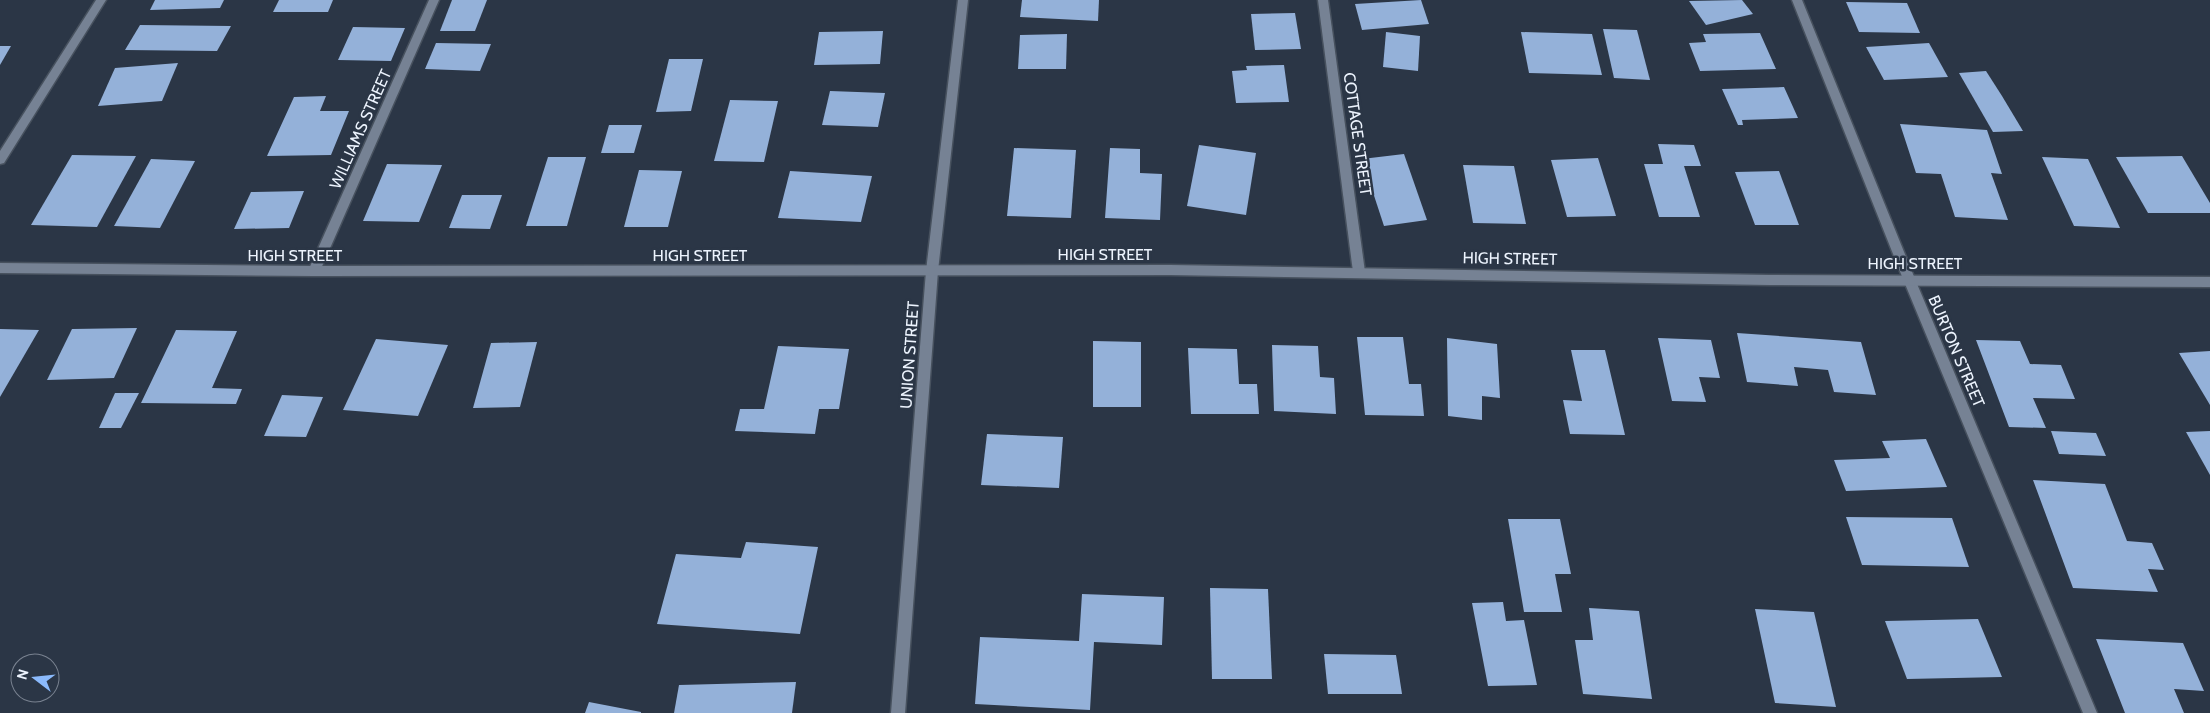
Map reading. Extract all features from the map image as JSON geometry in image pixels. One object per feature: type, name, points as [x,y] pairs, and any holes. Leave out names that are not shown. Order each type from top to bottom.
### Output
[{"type":"street","points":[[0,160],[102,0]]},
{"type":"street","name":"WILLIAMS STREET","points":[[314,271],[434,0]]},
{"type":"street","name":"UNION STREET","points":[[898,713],[932,271],[962,0]]},
{"type":"street","name":"COTTAGE STREET","points":[[1324,0],[1360,272]]},
{"type":"street","name":"BURTON STREET","points":[[1797,0],[1910,279],[2090,713]]},
{"type":"street","name":"HIGH STREET","points":[[0,268],[314,271],[1360,272],[1759,280],[1910,279],[2210,282]]},
{"type":"building","points":[[155,0],[224,0],[220,8],[150,10]]},
{"type":"building","points":[[279,0],[333,0],[328,12],[273,12]]},
{"type":"building","points":[[452,0],[487,0],[475,31],[440,31]]},
{"type":"building","points":[[1022,0],[1099,0],[1098,21],[1020,17]]},
{"type":"building","points":[[1421,0],[1429,24],[1362,30],[1355,4]]},
{"type":"building","points":[[1742,0],[1753,14],[1706,25],[1689,1]]},
{"type":"building","points":[[1846,2],[1907,3],[1920,33],[1859,32]]},
{"type":"building","points":[[1295,13],[1301,49],[1255,50],[1251,14]]},
{"type":"building","points":[[140,25],[231,26],[217,51],[125,50]]},
{"type":"building","points":[[353,27],[405,28],[391,61],[338,60]]},
{"type":"building","points":[[1603,29],[1637,30],[1650,80],[1614,78]]},
{"type":"building","points":[[883,31],[880,64],[814,65],[819,32]]},
{"type":"building","points":[[1386,32],[1420,36],[1418,71],[1383,67]]},
{"type":"building","points":[[1521,32],[1592,34],[1602,75],[1529,73]]},
{"type":"building","points":[[1760,33],[1776,69],[1700,71],[1689,43],[1706,42],[1703,34]]},
{"type":"building","points":[[1067,34],[1066,69],[1018,69],[1020,35]]},
{"type":"building","points":[[436,43],[491,44],[480,71],[425,69]]},
{"type":"building","points":[[1929,43],[1948,77],[1884,80],[1866,47]]},
{"type":"building","points":[[0,46],[11,46],[0,65]]},
{"type":"building","points":[[669,59],[703,59],[691,111],[656,112]]},
{"type":"building","points":[[178,63],[162,101],[98,106],[115,68]]},
{"type":"building","points":[[1284,65],[1289,102],[1236,103],[1232,71],[1247,70],[1246,66]]},
{"type":"building","points":[[1986,71],[2023,131],[1993,132],[1959,73]]},
{"type":"building","points":[[1784,87],[1798,118],[1742,120],[1743,125],[1738,125],[1722,89]]},
{"type":"building","points":[[830,91],[885,93],[878,127],[822,125]]},
{"type":"building","points":[[326,96],[320,111],[349,111],[331,155],[267,156],[294,97]]},
{"type":"building","points":[[730,100],[778,101],[764,162],[714,161]]},
{"type":"building","points":[[1900,124],[1987,130],[2002,174],[1991,173],[2008,220],[1955,217],[1941,174],[1916,173]]},
{"type":"building","points":[[609,125],[642,125],[634,153],[601,153]]},
{"type":"building","points":[[1658,144],[1694,145],[1701,166],[1684,166],[1700,217],[1659,217],[1644,164],[1663,164]]},
{"type":"building","points":[[1199,145],[1256,153],[1246,215],[1187,206]]},
{"type":"building","points":[[1014,148],[1076,150],[1071,218],[1007,216]]},
{"type":"building","points":[[1110,148],[1140,149],[1140,173],[1162,174],[1160,220],[1105,218]]},
{"type":"building","points":[[1404,154],[1427,220],[1384,226],[1362,159]]},
{"type":"building","points":[[72,155],[136,156],[97,227],[31,225]]},
{"type":"building","points":[[2182,156],[2210,203],[2210,213],[2148,213],[2116,157]]},
{"type":"building","points":[[548,157],[586,157],[567,226],[526,226]]},
{"type":"building","points":[[2042,157],[2088,159],[2120,228],[2074,226]]},
{"type":"building","points":[[1598,158],[1616,216],[1567,217],[1551,160]]},
{"type":"building","points":[[151,159],[195,161],[160,228],[114,226]]},
{"type":"building","points":[[387,164],[442,165],[419,222],[363,221]]},
{"type":"building","points":[[1463,165],[1514,166],[1526,224],[1473,223]]},
{"type":"building","points":[[639,170],[682,171],[668,227],[624,227]]},
{"type":"building","points":[[790,171],[872,176],[861,222],[778,218]]},
{"type":"building","points":[[1779,171],[1799,225],[1755,225],[1735,172]]},
{"type":"building","points":[[304,191],[289,228],[234,229],[251,192]]},
{"type":"building","points":[[462,195],[502,195],[490,229],[449,228]]},
{"type":"building","points":[[137,328],[114,378],[47,380],[72,329]]},
{"type":"building","points":[[0,329],[39,330],[0,397]]},
{"type":"building","points":[[176,330],[237,331],[212,388],[242,389],[236,404],[141,403]]},
{"type":"building","points":[[1737,333],[1861,342],[1876,395],[1834,392],[1828,370],[1794,367],[1798,386],[1747,382]]},
{"type":"building","points":[[1357,337],[1403,337],[1409,384],[1421,384],[1424,416],[1365,415]]},
{"type":"building","points":[[1447,338],[1497,344],[1500,398],[1482,396],[1482,420],[1448,416]]},
{"type":"building","points":[[1658,338],[1711,340],[1720,378],[1699,377],[1706,402],[1672,401]]},
{"type":"building","points":[[376,339],[448,345],[418,416],[343,410]]},
{"type":"building","points":[[1976,340],[2020,341],[2030,364],[2061,365],[2075,399],[2033,398],[2046,428],[2009,427]]},
{"type":"building","points":[[1093,341],[1141,342],[1141,407],[1093,407]]},
{"type":"building","points":[[537,342],[520,407],[473,408],[491,343]]},
{"type":"building","points":[[1272,345],[1318,346],[1320,377],[1334,378],[1336,414],[1274,411]]},
{"type":"building","points":[[778,346],[849,349],[839,409],[819,409],[815,434],[735,431],[740,409],[764,409]]},
{"type":"building","points":[[1188,348],[1237,349],[1239,384],[1257,384],[1259,414],[1191,414]]},
{"type":"building","points":[[1571,350],[1605,350],[1625,435],[1570,434],[1563,400],[1582,401]]},
{"type":"building","points":[[2210,351],[2210,405],[2179,353]]},
{"type":"building","points":[[115,393],[139,393],[121,428],[99,428]]},
{"type":"building","points":[[282,395],[323,397],[306,437],[264,436]]},
{"type":"building","points":[[2051,431],[2096,433],[2106,456],[2059,454]]},
{"type":"building","points":[[2210,431],[2210,475],[2186,432]]},
{"type":"building","points":[[987,434],[1063,437],[1059,488],[981,485]]},
{"type":"building","points":[[1926,439],[1947,487],[1846,491],[1834,460],[1890,458],[1882,441]]},
{"type":"building","points":[[2033,480],[2105,484],[2127,541],[2152,543],[2164,570],[2148,569],[2158,592],[2073,588]]},
{"type":"building","points":[[1846,517],[1952,518],[1969,567],[1862,565]]},
{"type":"building","points":[[1508,519],[1560,519],[1571,574],[1555,574],[1562,612],[1524,612]]},
{"type":"building","points":[[746,542],[818,547],[800,634],[657,624],[676,554],[741,558]]},
{"type":"building","points":[[1210,588],[1268,589],[1272,679],[1212,679]]},
{"type":"building","points":[[1082,594],[1164,597],[1162,645],[1094,642],[1090,710],[975,704],[980,637],[1079,641]]},
{"type":"building","points":[[1503,602],[1506,621],[1524,620],[1537,685],[1488,686],[1472,603]]},
{"type":"building","points":[[1589,608],[1639,611],[1652,699],[1583,694],[1575,640],[1593,640]]},
{"type":"building","points":[[1755,609],[1814,612],[1836,707],[1775,703]]},
{"type":"building","points":[[1978,619],[2002,677],[1907,679],[1885,621]]},
{"type":"building","points":[[2096,639],[2183,643],[2204,691],[2174,689],[2184,713],[2125,713]]},
{"type":"building","points":[[1324,654],[1396,655],[1402,694],[1328,694]]},
{"type":"building","points":[[796,682],[792,713],[674,713],[679,685]]},
{"type":"building","points":[[589,702],[641,712],[641,713],[585,713]]}]
